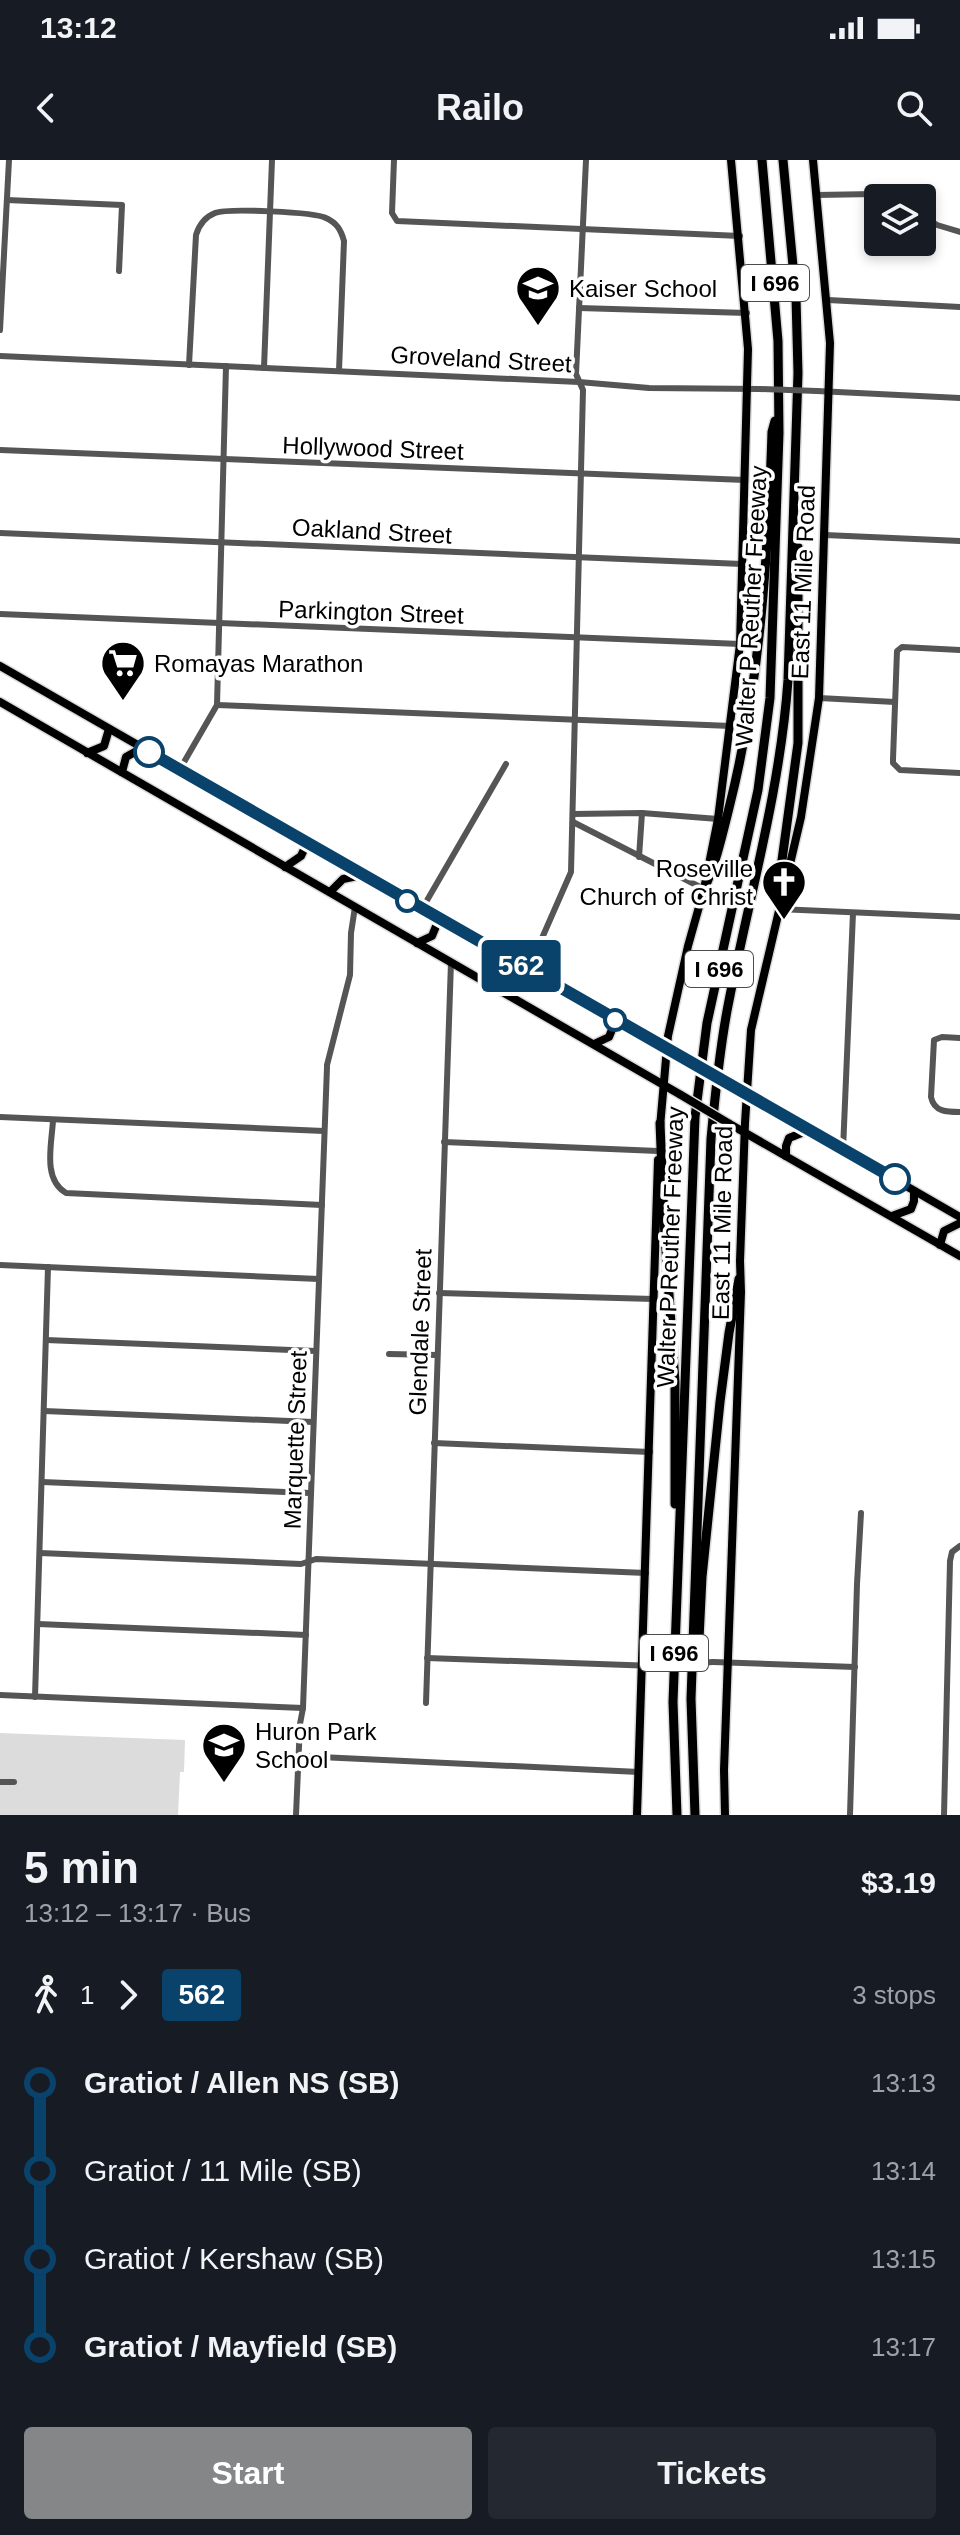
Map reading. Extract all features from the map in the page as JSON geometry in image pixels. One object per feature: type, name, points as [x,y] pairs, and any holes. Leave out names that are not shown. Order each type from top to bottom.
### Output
[{"type":"highway","name":"Walter P Reuther Freeway","points":[[676,1813],[672,1721],[695,1117],[707,1023],[756,800],[765,745],[771,661],[778,407],[777,302],[762,160]]},
{"type":"highway","name":"Walter P Reuther Freeway","points":[[695,1815],[691,1699],[711,1139],[727,1009],[780,763],[788,680],[798,331],[783,160]]},
{"type":"highway","points":[[704,889],[719,846],[748,718],[769,517],[772,432],[778,407]]},
{"type":"highway","points":[[780,904],[779,882],[798,743],[798,551],[793,512]]},
{"type":"highway","points":[[660,1123],[675,1382],[674,1493],[678,1534]]},
{"type":"highway","points":[[691,1699],[700,1648],[702,1577],[720,1402],[739,1279]]},
{"type":"main road","points":[[637,1815],[658,1151],[666,1049],[718,819],[740,644],[747,313],[731,160]]},
{"type":"main road","name":"East 11 Mile Road","points":[[725,1815],[746,1093],[757,1000],[808,781],[819,698],[830,392],[828,300],[813,160]]},
{"type":"main road","points":[[0,666],[914,1191],[960,1220],[944,1231],[940,1245]]},
{"type":"main road","points":[[0,702],[960,1256]]},
{"type":"main road","points":[[87,753],[104,746],[109,729]]},
{"type":"main road","points":[[122,772],[126,757],[142,748]]},
{"type":"main road","points":[[285,867],[301,856],[307,843]]},
{"type":"main road","points":[[330,892],[343,879],[363,875]]},
{"type":"main road","points":[[417,943],[432,936],[439,919]]},
{"type":"main road","points":[[502,992],[505,976],[524,968]]},
{"type":"main road","points":[[593,1044],[609,1037],[612,1018]]},
{"type":"main road","points":[[786,1156],[789,1138],[810,1129]]},
{"type":"main road","points":[[891,1216],[911,1209],[914,1191]]},
{"type":"street","points":[[0,330],[9,160]]},
{"type":"street","points":[[264,368],[272,160]]},
{"type":"street","points":[[394,160],[393,218],[410,222],[740,236]]},
{"type":"street","points":[[524,968],[568,884],[571,872],[583,388],[576,374],[586,160]]},
{"type":"street","points":[[816,195],[864,194]]},
{"type":"street","points":[[7,200],[122,205],[119,271]]},
{"type":"street","points":[[189,365],[198,229],[209,216],[223,211],[271,212],[313,214],[325,217],[338,226],[344,241],[339,371]]},
{"type":"street","points":[[936,224],[960,232]]},
{"type":"street","points":[[828,300],[960,307]]},
{"type":"street","points":[[579,308],[747,313]]},
{"type":"street","name":"Groveland Street","points":[[0,356],[579,382],[649,388],[747,388],[960,398]]},
{"type":"street","points":[[180,769],[217,705],[226,366]]},
{"type":"street","name":"Hollywood Street","points":[[0,450],[745,480]]},
{"type":"street","name":"Oakland Street","points":[[0,533],[742,564]]},
{"type":"street","points":[[825,535],[960,541]]},
{"type":"street","name":"Parkington Street","points":[[0,614],[740,644]]},
{"type":"street","points":[[960,650],[899,648],[893,759],[897,768],[960,773]]},
{"type":"street","points":[[819,698],[895,702]]},
{"type":"street","points":[[217,705],[731,726]]},
{"type":"street","points":[[422,909],[506,764]]},
{"type":"street","points":[[639,857],[642,813]]},
{"type":"street","points":[[573,818],[642,813],[718,819]]},
{"type":"street","points":[[573,818],[639,857],[704,889]]},
{"type":"street","points":[[780,904],[853,913],[960,917]]},
{"type":"street","name":"Marquette Street","points":[[296,1815],[303,1708],[327,1066],[350,975],[355,907]]},
{"type":"street","points":[[843,1150],[853,913]]},
{"type":"street","name":"Glendale Street","points":[[426,1703],[451,962]]},
{"type":"street","points":[[960,1038],[936,1038],[931,1097],[935,1107],[960,1112]]},
{"type":"street","points":[[0,1117],[324,1131]]},
{"type":"street","points":[[53,1120],[51,1173],[54,1183],[66,1193],[322,1205]]},
{"type":"street","points":[[444,1142],[658,1151]]},
{"type":"street","points":[[0,1265],[319,1279]]},
{"type":"street","points":[[35,1697],[48,1267]]},
{"type":"street","points":[[439,1293],[654,1299]]},
{"type":"street","points":[[46,1340],[316,1351]]},
{"type":"street","points":[[389,1354],[437,1355]]},
{"type":"street","points":[[44,1411],[313,1422]]},
{"type":"street","points":[[434,1443],[650,1452]]},
{"type":"street","points":[[42,1482],[310,1493]]},
{"type":"street","points":[[850,1815],[861,1513]]},
{"type":"street","points":[[944,1815],[950,1561],[958,1547]]},
{"type":"street","points":[[40,1553],[646,1573]]},
{"type":"street","points":[[38,1624],[306,1635]]},
{"type":"street","points":[[427,1658],[643,1667],[729,1661],[855,1667]]},
{"type":"street","points":[[0,1695],[303,1708]]},
{"type":"street","points":[[299,1756],[639,1772]]},
{"type":"street","points":[[0,1782],[14,1782]]},
{"type":"shaded area","points":[[0,1733],[185,1740],[178,1815],[0,1815]]},
{"type":"bus line","name":"562","points":[[149,752],[895,1179]]},
{"type":"place","name":"Kaiser School","points":[[538,327]]},
{"type":"place","name":"Romayas Marathon","points":[[123,702]]},
{"type":"place","name":"Roseville Church of Christ","points":[[784,921]]},
{"type":"place","name":"Huron Park School","points":[[224,1784]]}]
